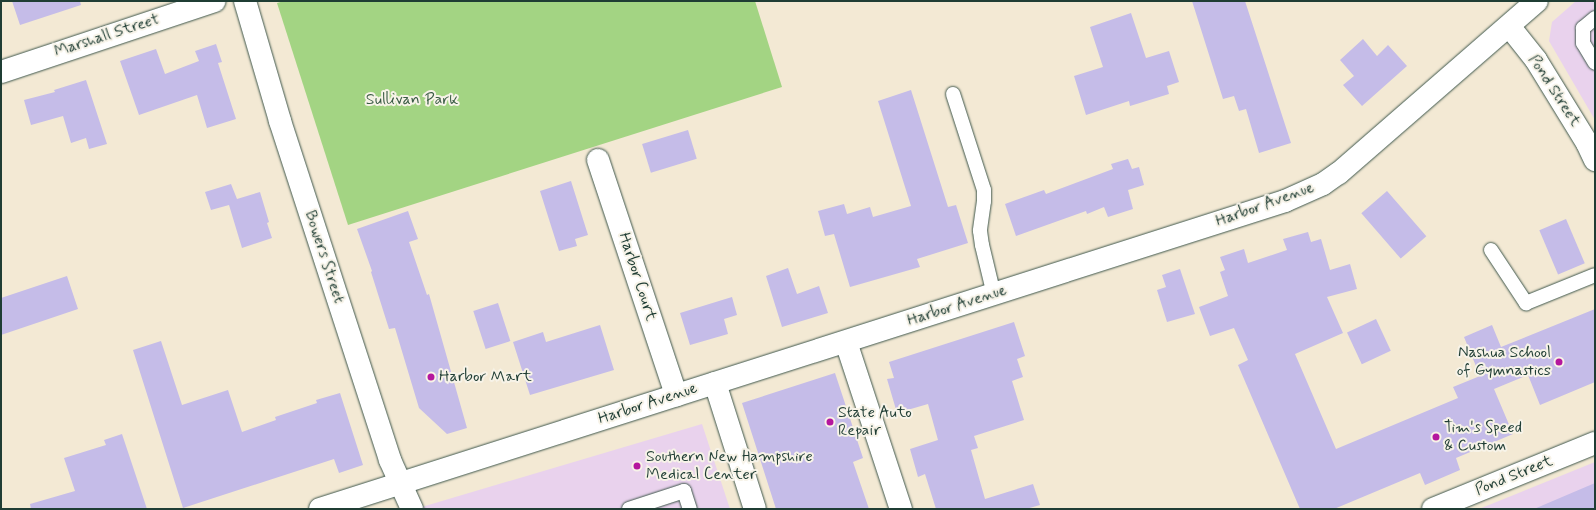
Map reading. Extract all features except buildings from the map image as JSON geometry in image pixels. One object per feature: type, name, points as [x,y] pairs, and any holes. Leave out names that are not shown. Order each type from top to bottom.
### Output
[{"type":"street","name":"Marshall Street","points":[[1,72],[214,1]]},
{"type":"street","name":"Bowers Street","points":[[245,1],[280,121],[390,460],[399,484],[412,509]]},
{"type":"street","name":"Harbor Avenue","points":[[334,507],[399,484],[1285,201],[1323,184],[1354,161],[1509,26],[1530,4]]},
{"type":"street","name":"Pond Street","points":[[1509,26],[1536,60],[1592,147]]},
{"type":"street","name":"Harbor Court","points":[[598,160],[676,395]]},
{"type":"street","points":[[846,342],[900,509]]},
{"type":"street","points":[[715,383],[755,509]]},
{"type":"street","name":"Pond Street","points":[[1433,509],[1595,443]]},
{"type":"lane","points":[[1595,18],[1583,28],[1583,43],[1595,63]]},
{"type":"lane","points":[[953,94],[984,190],[981,238],[994,295]]},
{"type":"lane","points":[[1492,250],[1526,303],[1595,275]]},
{"type":"lane","points":[[629,509],[684,491],[690,509]]},
{"type":"shaded area","points":[[1576,1],[1595,1],[1595,120],[1549,41],[1552,22]]},
{"type":"shaded area","name":"Southern New Hampshire Medical Center","points":[[702,424],[730,509],[415,509]]},
{"type":"shaded area","points":[[1595,462],[1595,509],[1479,509]]},
{"type":"green space","name":"Sullivan Park","points":[[284,1],[755,1],[782,87],[348,225],[277,3]]},
{"type":"place","name":"Nashua School of Gymnastics","points":[[1559,362]]},
{"type":"place","name":"Harbor Mart","points":[[431,377]]},
{"type":"place","name":"State Auto Repair","points":[[830,422]]},
{"type":"place","name":"Tim's Speed & Custom","points":[[1436,437]]},
{"type":"place","name":"Southern New Hampshire Medical Center","points":[[637,466]]}]
